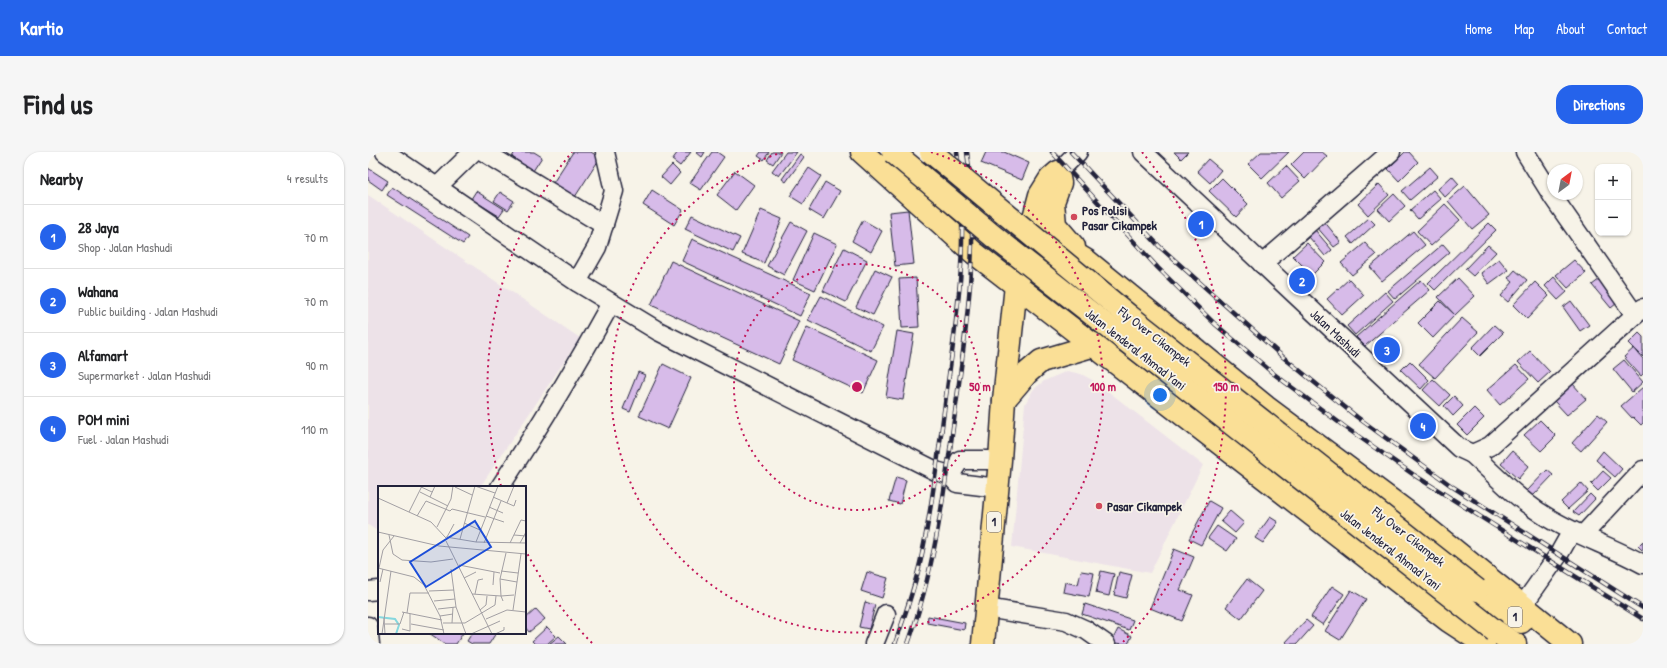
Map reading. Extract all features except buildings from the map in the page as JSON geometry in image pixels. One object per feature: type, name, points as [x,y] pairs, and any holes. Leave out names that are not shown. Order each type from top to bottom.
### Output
[{"type":"highway","points":[[862,152],[963,243],[1449,621],[1490,638]]},
{"type":"highway","name":"Jalan Jenderal Ahmad Yani","points":[[893,152],[993,236],[1490,638],[1514,644]]},
{"type":"highway","name":"Fly Over Cikampek","points":[[931,152],[1129,316],[1477,590],[1553,644]]},
{"type":"highway","points":[[1058,172],[1060,183],[1053,202],[1055,225],[1087,261]]},
{"type":"highway","name":"1","points":[[983,644],[998,488],[1004,400],[1016,285],[1040,195],[1050,179],[1058,172]]},
{"type":"highway","points":[[1031,227],[1087,261],[1266,407],[1407,512],[1570,644]]},
{"type":"highway","points":[[1004,400],[1027,373],[1041,362],[1096,346],[1112,338],[1123,323],[1126,315],[1125,298],[1122,290]]},
{"type":"street","points":[[385,152],[577,282],[658,331],[936,471],[950,475],[957,483],[998,488]]},
{"type":"street","points":[[437,187],[473,152]]},
{"type":"street","points":[[484,152],[604,225]]},
{"type":"street","points":[[577,282],[597,247],[614,191],[605,152]]},
{"type":"street","points":[[1058,172],[1078,152]]},
{"type":"street","name":"Jalan Mashudi","points":[[1143,152],[1459,448],[1472,454],[1516,495],[1540,513],[1643,564]]},
{"type":"street","points":[[1262,264],[1391,152]]},
{"type":"street","points":[[1472,454],[1490,446],[1639,312],[1553,197],[1525,152]]},
{"type":"street","points":[[501,486],[578,363],[611,303]]},
{"type":"street","points":[[950,475],[960,460],[1000,460]]},
{"type":"street","points":[[1523,605],[1559,554],[1578,533],[1643,470]]},
{"type":"street","points":[[368,591],[378,590]]},
{"type":"street","points":[[986,608],[1066,621],[1086,630],[1106,644]]},
{"type":"street","points":[[874,644],[886,614]]},
{"type":"street","points":[[368,626],[370,644]]},
{"type":"shaded area","points":[[368,195],[580,338],[481,486],[378,486],[378,531],[368,525]]},
{"type":"shaded area","name":"Pasar Cikampek","points":[[1067,371],[1081,374],[1096,382],[1203,465],[1150,573],[1012,547],[1025,404],[1033,390],[1044,381]]},
{"type":"railway","points":[[895,644],[917,577],[926,534],[936,475],[958,304],[962,244],[962,214],[957,152]]},
{"type":"railway","points":[[908,644],[925,589],[937,533],[967,320],[972,252],[971,185],[967,152]]},
{"type":"railway","points":[[1052,152],[1158,268],[1215,324],[1274,374],[1345,427],[1414,475],[1643,619]]},
{"type":"railway","points":[[1071,152],[1160,247],[1283,357],[1357,417],[1453,487],[1643,608]]},
{"type":"place","name":"Pos Polisi Pasar Cikampek","points":[[1074,217]]},
{"type":"place","name":"28 Jaya","points":[[1201,224]]},
{"type":"place","name":"Wahana","points":[[1302,281]]},
{"type":"place","name":"Alfamart","points":[[1387,350]]},
{"type":"place","name":"POM mini","points":[[1423,426]]},
{"type":"place","name":"Pasar Cikampek","points":[[1099,506]]}]
